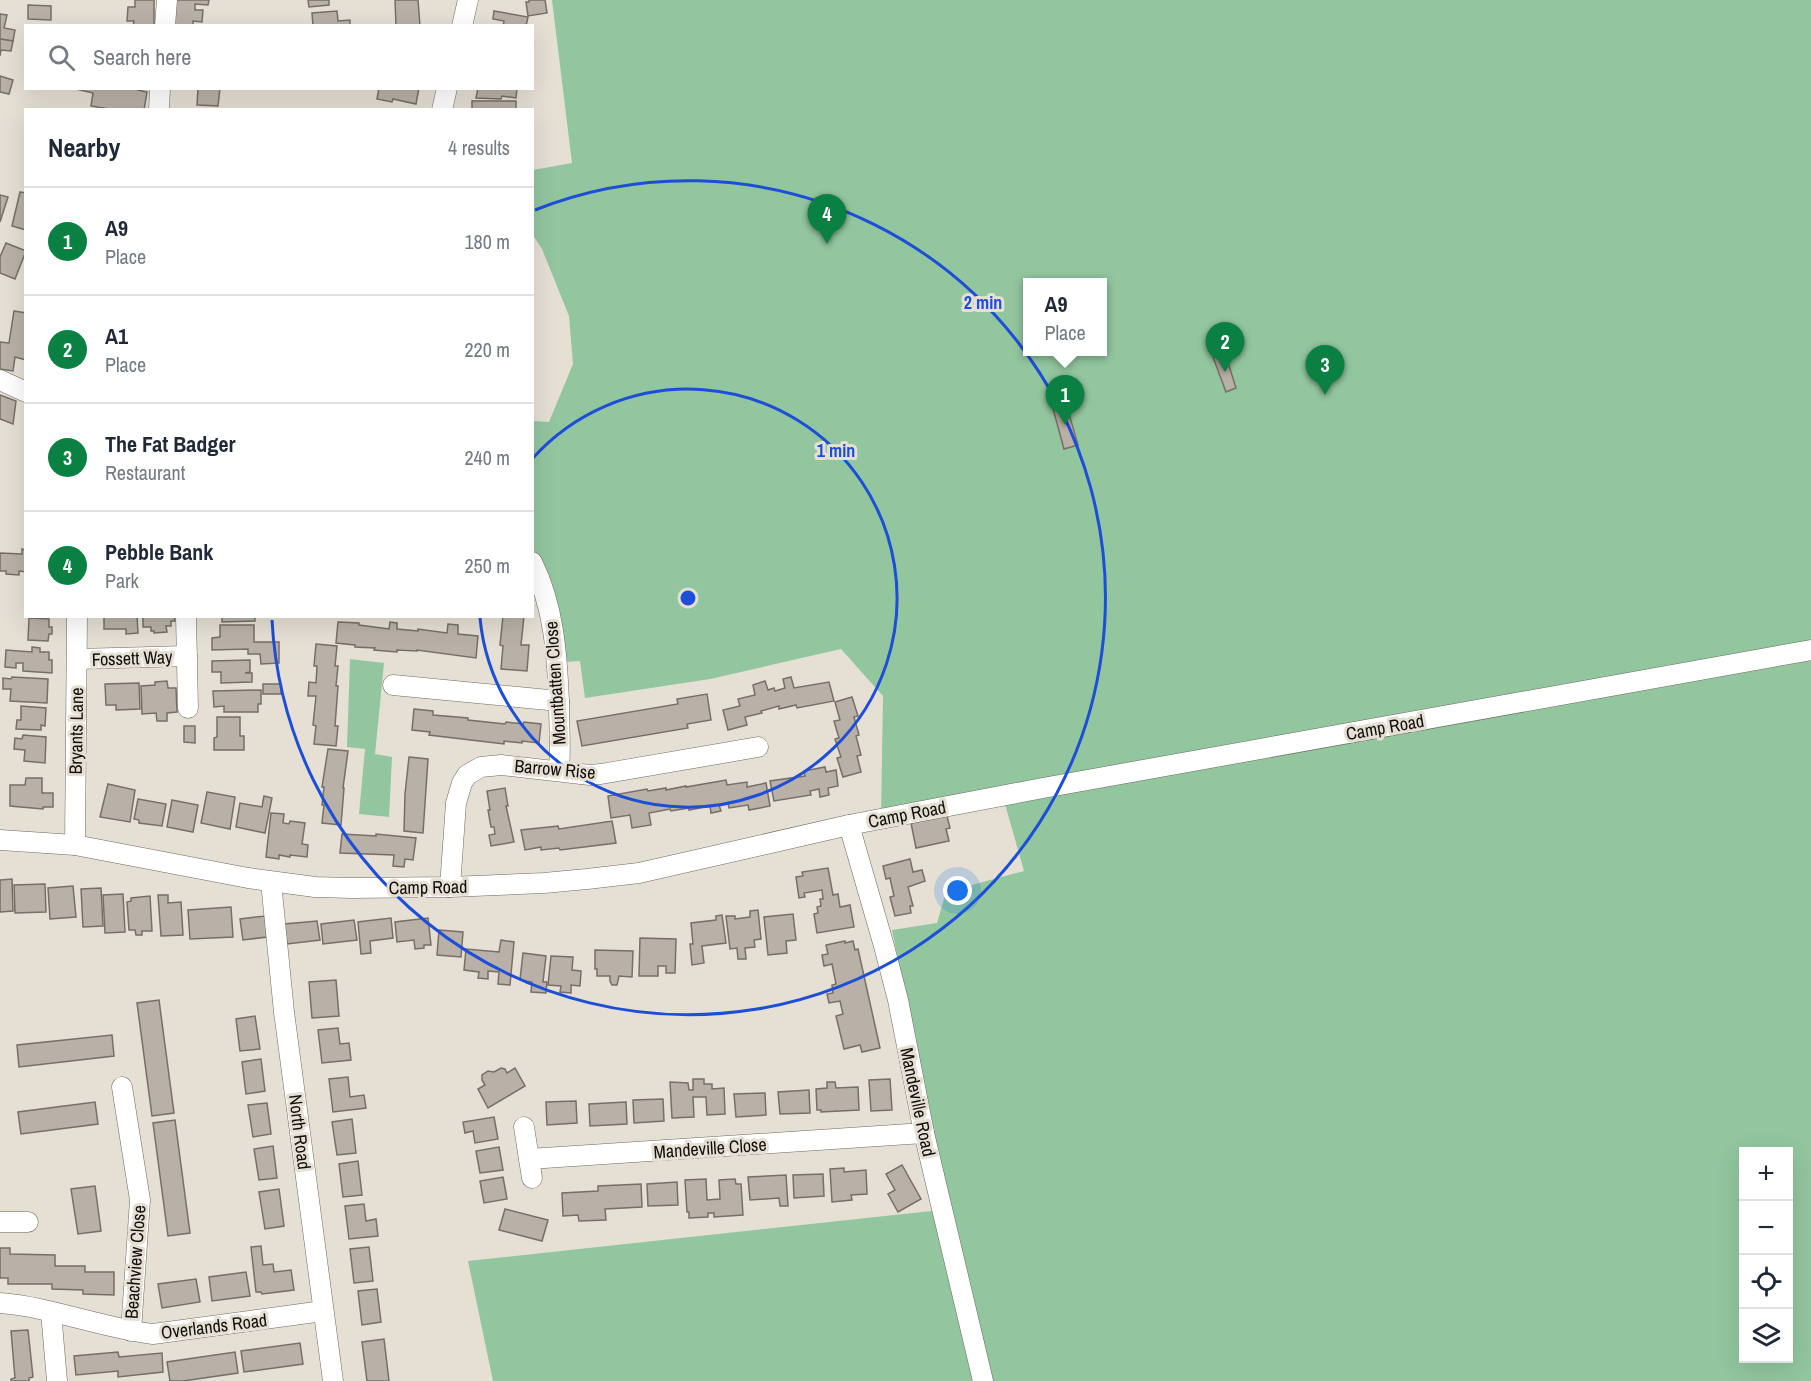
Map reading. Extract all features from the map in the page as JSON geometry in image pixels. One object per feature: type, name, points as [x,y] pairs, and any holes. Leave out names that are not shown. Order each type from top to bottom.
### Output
[{"type":"street","points":[[165,24],[167,0]]},
{"type":"street","points":[[462,24],[468,0]]},
{"type":"street","points":[[159,108],[160,90]]},
{"type":"street","points":[[442,108],[447,90]]},
{"type":"street","points":[[0,380],[24,391]]},
{"type":"street","name":"Mountbatten Close","points":[[534,568],[553,623],[559,700],[561,751],[559,771]]},
{"type":"street","name":"Bryants Lane","points":[[75,845],[77,618]]},
{"type":"street","name":"Fossett Way","points":[[186,618],[188,708]]},
{"type":"street","name":"Camp Road","points":[[0,840],[75,845],[271,882],[352,888],[544,883],[639,873],[849,825],[1811,650]]},
{"type":"street","name":"Fossett Way","points":[[78,659],[187,656]]},
{"type":"street","points":[[393,685],[559,700]]},
{"type":"street","name":"Barrow Rise","points":[[450,887],[456,803],[467,775],[481,767],[501,765],[590,775],[758,747]]},
{"type":"street","name":"Mandeville Road","points":[[849,825],[898,1000],[924,1133],[982,1381]]},
{"type":"street","name":"North Road","points":[[271,882],[284,1012],[333,1381]]},
{"type":"street","name":"Beachview Close","points":[[122,1087],[140,1200],[131,1331]]},
{"type":"street","name":"Mandeville Close","points":[[524,1127],[531,1168],[924,1133]]},
{"type":"street","points":[[0,1222],[28,1222]]},
{"type":"street","name":"Overlands Road","points":[[0,1303],[21,1304],[131,1331],[165,1333],[323,1311]]},
{"type":"street","points":[[51,1312],[57,1381]]},
{"type":"green space","points":[[552,0],[1811,0],[1811,1381],[493,1381],[468,1261],[950,1209],[892,930],[937,923],[946,892],[1024,871],[1005,804],[881,817],[883,696],[841,649],[710,679],[585,698],[580,661],[564,662],[534,553],[534,421],[549,422],[573,364],[569,316],[542,249],[534,237],[534,170],[572,163]]},
{"type":"green space","points":[[350,659],[384,663],[375,754],[392,757],[389,817],[359,814],[365,749],[347,747]]},
{"type":"building","points":[[135,0],[154,0],[154,24],[133,24],[134,21],[127,21],[128,7],[135,7]]},
{"type":"building","points":[[174,0],[209,0],[208,5],[195,4],[195,10],[203,10],[202,22],[171,24]]},
{"type":"building","points":[[308,0],[329,0],[329,5],[309,7]]},
{"type":"building","points":[[395,0],[418,0],[420,24],[396,24]]},
{"type":"building","points":[[545,0],[547,13],[528,16],[526,2]]},
{"type":"building","points":[[28,5],[51,6],[51,20],[28,19]]},
{"type":"building","points":[[337,11],[338,21],[350,20],[350,24],[313,24],[312,13]]},
{"type":"building","points":[[494,11],[528,17],[526,24],[503,24],[504,21],[493,19]]},
{"type":"building","points":[[0,14],[7,15],[4,28],[15,30],[13,41],[0,39]]},
{"type":"building","points":[[0,39],[13,41],[11,51],[1,50],[0,56]]},
{"type":"building","points":[[0,76],[13,80],[9,94],[0,92]]},
{"type":"building","points":[[80,90],[147,92],[144,108],[91,106],[93,93]]},
{"type":"building","points":[[198,90],[220,90],[218,106],[197,105]]},
{"type":"building","points":[[379,90],[419,90],[416,104],[393,99],[392,102],[377,99]]},
{"type":"building","points":[[478,90],[517,90],[516,98],[502,96],[501,99],[476,98]]},
{"type":"building","points":[[472,101],[516,101],[516,108],[472,108]]},
{"type":"building","points":[[20,192],[24,193],[24,229],[12,226]]},
{"type":"building","points":[[0,195],[8,197],[0,222]]},
{"type":"building","points":[[6,243],[24,250],[15,279],[0,273],[0,257]]},
{"type":"building","points":[[14,311],[24,313],[24,359],[15,357],[13,371],[0,369],[0,342],[9,343]]},
{"type":"building","points":[[1225,353],[1236,388],[1226,392],[1213,357]]},
{"type":"building","points":[[0,395],[16,401],[13,424],[0,419]]},
{"type":"building","points":[[1065,400],[1078,445],[1064,449],[1052,405]]},
{"type":"building","points":[[22,549],[24,550],[24,572],[19,571],[19,575],[0,571],[0,553],[22,554]]},
{"type":"building","points":[[29,618],[49,619],[52,634],[49,634],[48,641],[28,640]]},
{"type":"building","points":[[104,618],[137,618],[138,633],[126,634],[126,629],[104,629]]},
{"type":"building","points":[[143,618],[174,618],[175,621],[171,621],[171,626],[166,626],[167,632],[154,633],[151,627],[143,627]]},
{"type":"building","points":[[222,618],[255,618],[255,621],[222,622]]},
{"type":"building","points":[[503,618],[524,618],[521,645],[529,645],[527,671],[501,669],[503,646],[500,645]]},
{"type":"building","points":[[338,622],[359,623],[359,625],[389,629],[390,622],[397,623],[397,629],[447,633],[448,624],[458,625],[458,634],[478,636],[476,658],[417,650],[397,650],[397,652],[374,650],[375,648],[336,643]]},
{"type":"building","points":[[220,625],[254,625],[254,642],[279,642],[279,663],[261,664],[260,654],[248,654],[248,649],[212,650],[212,638],[220,637]]},
{"type":"building","points":[[316,644],[337,646],[336,746],[314,744],[316,696],[308,696],[309,682],[316,683],[317,666],[314,666]]},
{"type":"building","points":[[32,647],[40,648],[40,652],[49,652],[49,660],[52,660],[52,673],[23,671],[23,663],[16,663],[16,668],[5,667],[6,650],[32,652]]},
{"type":"building","points":[[250,660],[250,672],[245,673],[252,673],[252,682],[221,683],[221,672],[212,672],[212,661]]},
{"type":"building","points":[[12,677],[48,679],[47,703],[10,701],[11,689],[3,689],[3,678],[11,679]]},
{"type":"building","points":[[791,677],[794,688],[829,682],[834,701],[797,708],[796,705],[779,709],[779,706],[745,717],[747,725],[728,730],[723,710],[740,706],[738,699],[755,695],[753,685],[765,681],[768,690],[774,688],[775,691],[785,688],[783,679]]},
{"type":"building","points":[[167,681],[168,688],[176,688],[177,712],[167,713],[167,721],[157,721],[156,713],[142,714],[141,686]]},
{"type":"building","points":[[139,683],[140,709],[116,710],[116,705],[106,705],[105,684]]},
{"type":"building","points":[[263,684],[281,684],[281,694],[263,694]]},
{"type":"building","points":[[261,690],[261,704],[258,704],[258,712],[224,712],[224,706],[214,707],[213,691]]},
{"type":"building","points":[[707,694],[711,720],[687,724],[688,728],[582,746],[577,721],[678,704],[677,699]]},
{"type":"building","points":[[852,697],[858,716],[854,717],[859,735],[856,736],[861,755],[857,756],[861,772],[843,777],[837,758],[841,757],[835,739],[839,738],[834,721],[840,720],[835,702]]},
{"type":"building","points":[[21,706],[46,708],[45,726],[41,725],[41,730],[16,729],[17,720],[21,720]]},
{"type":"building","points":[[414,709],[433,711],[433,715],[468,718],[468,720],[505,724],[506,722],[523,724],[524,722],[541,724],[539,743],[504,741],[504,744],[429,735],[430,732],[412,730]]},
{"type":"building","points":[[217,717],[240,717],[240,736],[244,736],[244,750],[214,750],[214,738],[217,737]]},
{"type":"building","points":[[184,726],[195,726],[195,743],[184,742]]},
{"type":"building","points":[[23,735],[46,737],[45,763],[24,761],[25,750],[14,749],[15,738],[22,739]]},
{"type":"building","points":[[328,749],[348,751],[341,825],[322,823],[324,787],[322,787]]},
{"type":"building","points":[[409,757],[428,759],[423,833],[404,831]]},
{"type":"building","points":[[825,767],[826,772],[836,770],[838,786],[828,788],[829,795],[820,797],[819,789],[810,791],[811,795],[774,801],[770,781],[805,776],[804,771]]},
{"type":"building","points":[[26,778],[42,778],[42,793],[53,793],[53,807],[43,807],[43,809],[10,806],[10,785],[25,785]]},
{"type":"building","points":[[726,780],[727,785],[747,782],[747,787],[766,783],[770,806],[749,810],[748,805],[729,808],[728,803],[719,805],[721,811],[711,813],[710,806],[689,810],[689,808],[671,811],[670,809],[649,813],[651,825],[632,828],[630,815],[611,818],[608,796],[647,789],[648,791],[666,788],[666,790]]},
{"type":"building","points":[[108,784],[135,790],[130,822],[100,817]]},
{"type":"building","points":[[505,788],[508,806],[506,806],[514,842],[491,846],[489,835],[495,834],[494,827],[491,827],[487,791]]},
{"type":"building","points":[[207,792],[235,797],[230,829],[201,823]]},
{"type":"building","points":[[264,796],[272,798],[265,833],[236,827],[240,803],[262,807]]},
{"type":"building","points":[[138,799],[166,804],[162,826],[139,823],[139,820],[134,819]]},
{"type":"building","points":[[172,800],[198,805],[193,832],[167,827]]},
{"type":"building","points":[[271,813],[284,814],[283,823],[289,824],[290,821],[305,823],[302,844],[308,845],[307,857],[279,855],[279,859],[266,857]]},
{"type":"building","points":[[947,816],[950,828],[946,829],[949,841],[916,848],[911,823]]},
{"type":"building","points":[[612,821],[616,843],[560,850],[559,848],[541,850],[541,847],[525,850],[521,830],[558,826],[559,829]]},
{"type":"building","points":[[342,834],[376,836],[376,834],[416,838],[413,860],[405,859],[404,867],[393,866],[394,855],[340,853]]},
{"type":"building","points":[[910,859],[913,872],[922,870],[925,881],[908,887],[913,906],[910,906],[911,913],[895,916],[890,897],[894,896],[890,878],[886,879],[883,866]]},
{"type":"building","points":[[828,868],[833,895],[838,894],[840,907],[850,905],[854,927],[817,933],[814,914],[818,913],[817,907],[821,906],[822,890],[804,893],[805,897],[799,898],[796,877],[803,876],[802,872]]},
{"type":"building","points":[[12,879],[13,911],[0,912],[0,880]]},
{"type":"building","points":[[45,884],[46,912],[15,913],[14,885]]},
{"type":"building","points":[[73,886],[76,917],[50,919],[48,888]]},
{"type":"building","points":[[101,888],[103,926],[83,927],[81,889]]},
{"type":"building","points":[[123,894],[125,932],[105,933],[103,895]]},
{"type":"building","points":[[158,895],[168,895],[168,903],[181,902],[183,935],[161,936]]},
{"type":"building","points":[[150,896],[152,931],[142,931],[142,935],[136,935],[135,930],[129,930],[127,902],[131,901],[131,898]]},
{"type":"building","points":[[231,907],[233,937],[190,939],[188,910]]},
{"type":"building","points":[[758,910],[761,939],[754,940],[755,947],[745,948],[746,959],[738,959],[737,948],[730,949],[726,916],[735,916],[735,919],[750,917],[750,911]]},
{"type":"building","points":[[793,914],[796,940],[786,941],[787,953],[768,955],[764,917]]},
{"type":"building","points":[[722,915],[726,943],[702,946],[704,963],[692,965],[691,923],[716,920],[716,916]]},
{"type":"building","points":[[265,916],[267,937],[243,940],[240,919]]},
{"type":"building","points":[[391,918],[393,938],[370,941],[371,953],[361,954],[358,922]]},
{"type":"building","points":[[428,918],[431,945],[415,949],[414,940],[397,942],[395,922]]},
{"type":"building","points":[[354,920],[357,940],[323,944],[321,924]]},
{"type":"building","points":[[317,921],[320,940],[287,944],[284,924]]},
{"type":"building","points":[[439,930],[463,932],[461,957],[437,955]]},
{"type":"building","points":[[640,938],[676,939],[675,973],[666,973],[666,966],[658,966],[658,976],[639,976]]},
{"type":"building","points":[[501,940],[514,942],[510,985],[498,984],[499,972],[488,971],[488,979],[478,978],[479,972],[464,970],[466,949],[499,952]]},
{"type":"building","points":[[845,941],[845,943],[853,941],[855,950],[858,949],[880,1048],[862,1052],[860,1045],[844,1049],[836,1016],[843,1014],[840,1001],[829,1003],[827,994],[833,993],[832,985],[836,984],[832,964],[824,966],[822,955],[828,954],[826,945]]},
{"type":"building","points":[[595,950],[633,951],[632,977],[619,976],[617,985],[612,985],[610,976],[597,976]]},
{"type":"building","points":[[523,953],[546,956],[543,982],[547,982],[546,993],[531,992],[532,982],[520,980]]},
{"type":"building","points":[[551,956],[573,957],[572,970],[581,971],[580,986],[571,985],[571,993],[560,992],[561,986],[548,985]]},
{"type":"building","points":[[336,980],[339,1016],[312,1018],[309,982]]},
{"type":"building","points":[[159,1000],[174,1113],[152,1116],[137,1003]]},
{"type":"building","points":[[255,1016],[260,1049],[240,1051],[236,1019]]},
{"type":"building","points":[[338,1028],[340,1044],[349,1043],[351,1060],[322,1063],[318,1030]]},
{"type":"building","points":[[112,1035],[114,1056],[19,1067],[17,1045]]},
{"type":"building","points":[[261,1059],[265,1091],[246,1094],[242,1062]]},
{"type":"building","points":[[501,1068],[507,1073],[515,1068],[525,1086],[488,1108],[478,1089],[485,1085],[482,1075]]},
{"type":"building","points":[[348,1077],[350,1097],[364,1095],[366,1108],[333,1112],[329,1079]]},
{"type":"building","points":[[693,1079],[704,1079],[704,1084],[712,1084],[712,1089],[724,1088],[725,1114],[707,1115],[706,1097],[693,1097],[694,1117],[672,1118],[670,1082],[688,1083],[689,1090],[693,1090]]},
{"type":"building","points":[[890,1079],[892,1110],[871,1111],[869,1080]]},
{"type":"building","points":[[827,1082],[835,1082],[836,1088],[858,1087],[859,1110],[821,1112],[817,1110],[816,1089],[827,1088]]},
{"type":"building","points":[[809,1090],[810,1113],[780,1114],[778,1092]]},
{"type":"building","points":[[765,1093],[766,1115],[736,1117],[734,1094]]},
{"type":"building","points":[[663,1099],[664,1121],[634,1123],[633,1100]]},
{"type":"building","points":[[576,1101],[577,1123],[547,1125],[546,1102]]},
{"type":"building","points":[[95,1102],[98,1124],[21,1134],[18,1112]]},
{"type":"building","points":[[626,1102],[627,1124],[590,1126],[589,1104]]},
{"type":"building","points":[[267,1103],[271,1134],[253,1137],[248,1105]]},
{"type":"building","points":[[494,1117],[498,1139],[475,1143],[473,1131],[465,1133],[463,1122]]},
{"type":"building","points":[[352,1119],[356,1153],[337,1155],[332,1122]]},
{"type":"building","points":[[175,1120],[190,1233],[168,1236],[153,1123]]},
{"type":"building","points":[[273,1146],[277,1178],[259,1180],[254,1149]]},
{"type":"building","points":[[499,1147],[503,1170],[480,1173],[476,1151]]},
{"type":"building","points":[[358,1161],[362,1195],[343,1197],[339,1164]]},
{"type":"building","points":[[902,1165],[921,1199],[898,1212],[888,1194],[895,1190],[886,1174]]},
{"type":"building","points":[[844,1168],[844,1172],[866,1170],[867,1194],[851,1195],[852,1200],[832,1202],[830,1169]]},
{"type":"building","points":[[823,1174],[824,1196],[794,1198],[793,1175]]},
{"type":"building","points":[[786,1175],[788,1206],[780,1206],[779,1198],[750,1200],[748,1177]]},
{"type":"building","points":[[503,1177],[507,1199],[484,1203],[480,1181]]},
{"type":"building","points":[[706,1179],[707,1200],[720,1199],[719,1180],[735,1179],[736,1184],[741,1184],[743,1215],[714,1217],[714,1213],[708,1213],[708,1217],[689,1218],[685,1180]]},
{"type":"building","points":[[677,1182],[678,1205],[648,1206],[647,1184]]},
{"type":"building","points":[[641,1184],[642,1207],[605,1209],[606,1220],[579,1221],[578,1215],[563,1216],[562,1193],[598,1191],[598,1186]]},
{"type":"building","points":[[95,1186],[101,1231],[78,1234],[71,1189]]},
{"type":"building","points":[[279,1189],[284,1226],[265,1229],[259,1192]]},
{"type":"building","points":[[364,1204],[366,1221],[376,1219],[378,1236],[349,1239],[345,1206]]},
{"type":"building","points":[[505,1209],[548,1220],[542,1241],[499,1230]]},
{"type":"building","points":[[261,1246],[263,1265],[273,1264],[274,1272],[291,1270],[294,1290],[262,1294],[256,1292],[251,1247]]},
{"type":"building","points":[[369,1247],[373,1281],[354,1283],[350,1249]]},
{"type":"building","points":[[0,1248],[10,1248],[10,1254],[55,1255],[55,1266],[85,1266],[85,1272],[114,1272],[114,1295],[83,1294],[83,1290],[52,1289],[52,1284],[8,1284],[8,1278],[0,1278]]},
{"type":"building","points":[[246,1272],[250,1296],[212,1301],[209,1277]]},
{"type":"building","points":[[196,1279],[200,1302],[162,1308],[158,1284]]},
{"type":"building","points":[[377,1289],[381,1322],[362,1325],[358,1291]]},
{"type":"building","points":[[28,1330],[33,1377],[29,1378],[29,1381],[11,1381],[15,1378],[11,1331]]},
{"type":"building","points":[[384,1339],[389,1381],[367,1381],[362,1342]]},
{"type":"building","points":[[300,1343],[303,1364],[244,1372],[241,1351]]},
{"type":"building","points":[[118,1352],[119,1357],[162,1353],[163,1372],[118,1377],[118,1371],[76,1375],[74,1356]]},
{"type":"building","points":[[235,1352],[238,1373],[170,1381],[167,1362]]},
{"type":"place","name":"Pebble Bank","points":[[827,244]]},
{"type":"place","name":"A1","points":[[1225,372]]},
{"type":"place","name":"The Fat Badger","points":[[1325,395]]},
{"type":"place","name":"A9","points":[[1065,425]]}]
